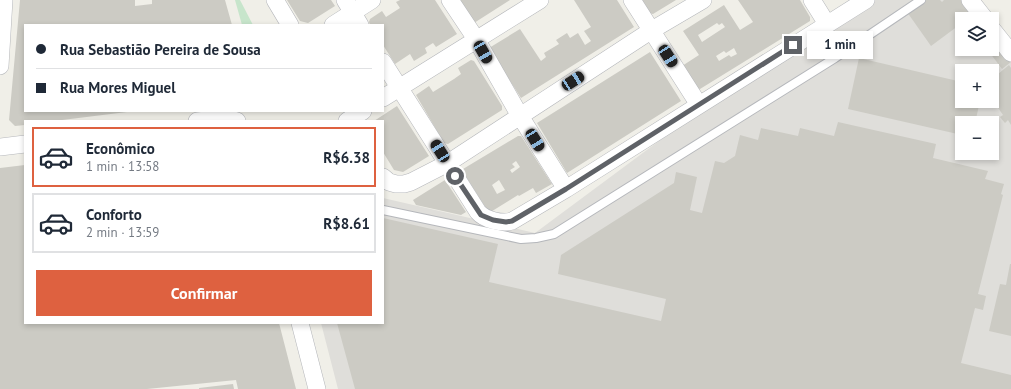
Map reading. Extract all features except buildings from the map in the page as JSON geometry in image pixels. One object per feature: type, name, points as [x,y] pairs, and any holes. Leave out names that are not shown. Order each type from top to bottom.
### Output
[{"type":"street","points":[[0,66],[4,0]]},
{"type":"street","points":[[275,0],[289,24]]},
{"type":"street","points":[[335,24],[372,0]]},
{"type":"street","points":[[450,0],[476,39],[520,116],[566,189]]},
{"type":"street","points":[[384,97],[540,0]]},
{"type":"street","points":[[632,0],[699,105]]},
{"type":"street","points":[[390,181],[404,184],[411,182],[448,164],[652,30],[703,0]]},
{"type":"street","points":[[812,0],[827,24]]},
{"type":"street","points":[[384,64],[481,215],[493,220],[509,222],[566,189],[866,0]]},
{"type":"street","points":[[970,0],[979,12]]},
{"type":"street","points":[[999,38],[1011,54]]},
{"type":"street","points":[[347,118],[361,112]]},
{"type":"street","points":[[207,120],[226,118],[235,120]]},
{"type":"street","points":[[0,148],[24,144]]},
{"type":"street","points":[[300,324],[316,389]]},
{"type":"lane","points":[[384,210],[521,238],[536,238],[554,234],[836,58],[921,0]]},
{"type":"shaded area","points":[[849,0],[964,0],[963,12],[955,12],[955,56],[999,56],[999,53],[1011,61],[1011,389],[338,389],[321,324],[384,324],[384,198],[535,233]]},
{"type":"green space","points":[[235,0],[240,0],[252,24],[242,24]]},
{"type":"route","points":[[455,176],[481,215],[493,220],[506,222],[512,221],[566,189],[793,45]]}]
